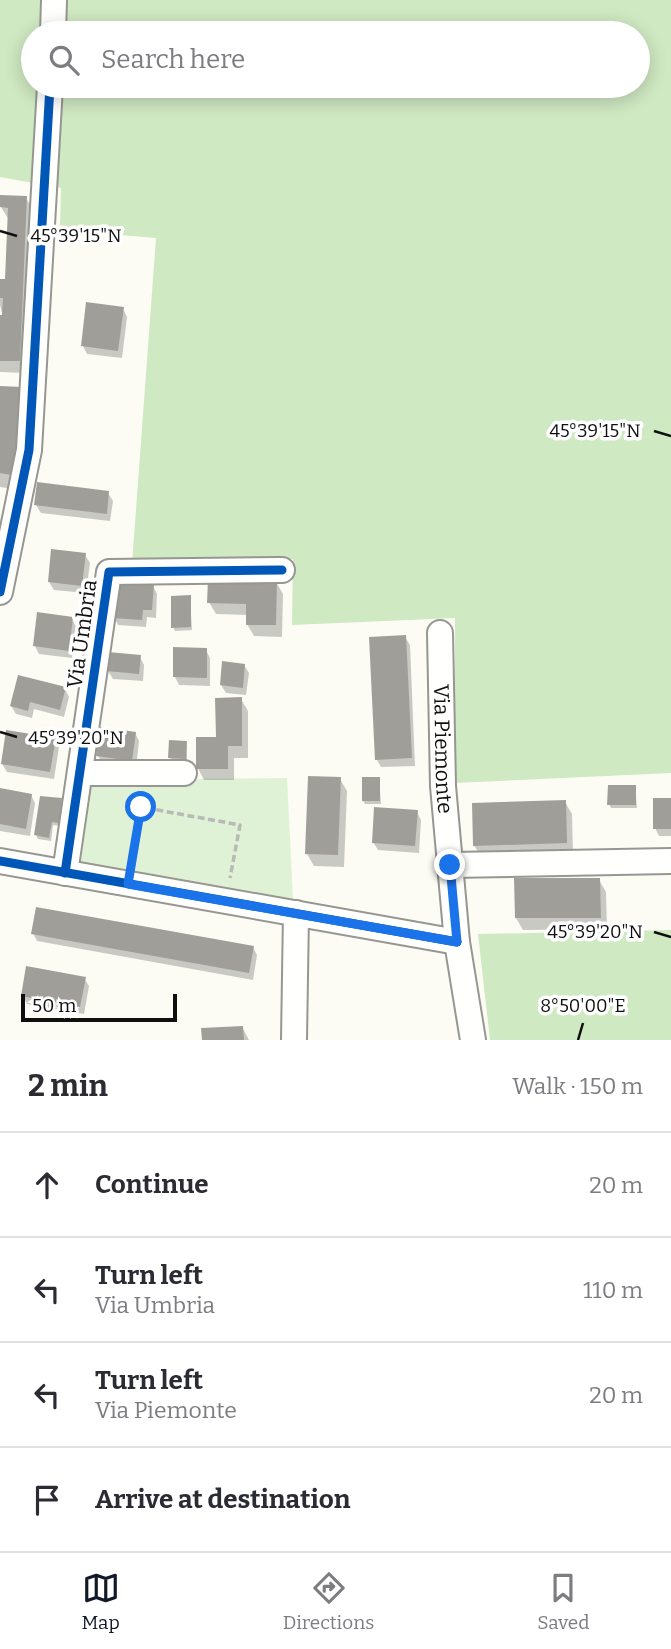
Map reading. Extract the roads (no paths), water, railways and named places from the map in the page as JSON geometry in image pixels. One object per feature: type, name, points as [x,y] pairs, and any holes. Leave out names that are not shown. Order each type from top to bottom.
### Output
[{"type":"street","points":[[53,21],[54,0]]},
{"type":"street","points":[[0,592],[29,450],[49,98]]},
{"type":"street","name":"Via Umbria","points":[[65,873],[109,572],[282,570]]},
{"type":"street","name":"Via Piemonte","points":[[440,633],[443,786],[457,942],[473,1040]]},
{"type":"street","points":[[80,773],[184,773]]},
{"type":"street","points":[[0,861],[457,942]]},
{"type":"street","points":[[450,865],[671,861]]},
{"type":"street","points":[[294,1040],[296,914]]}]
